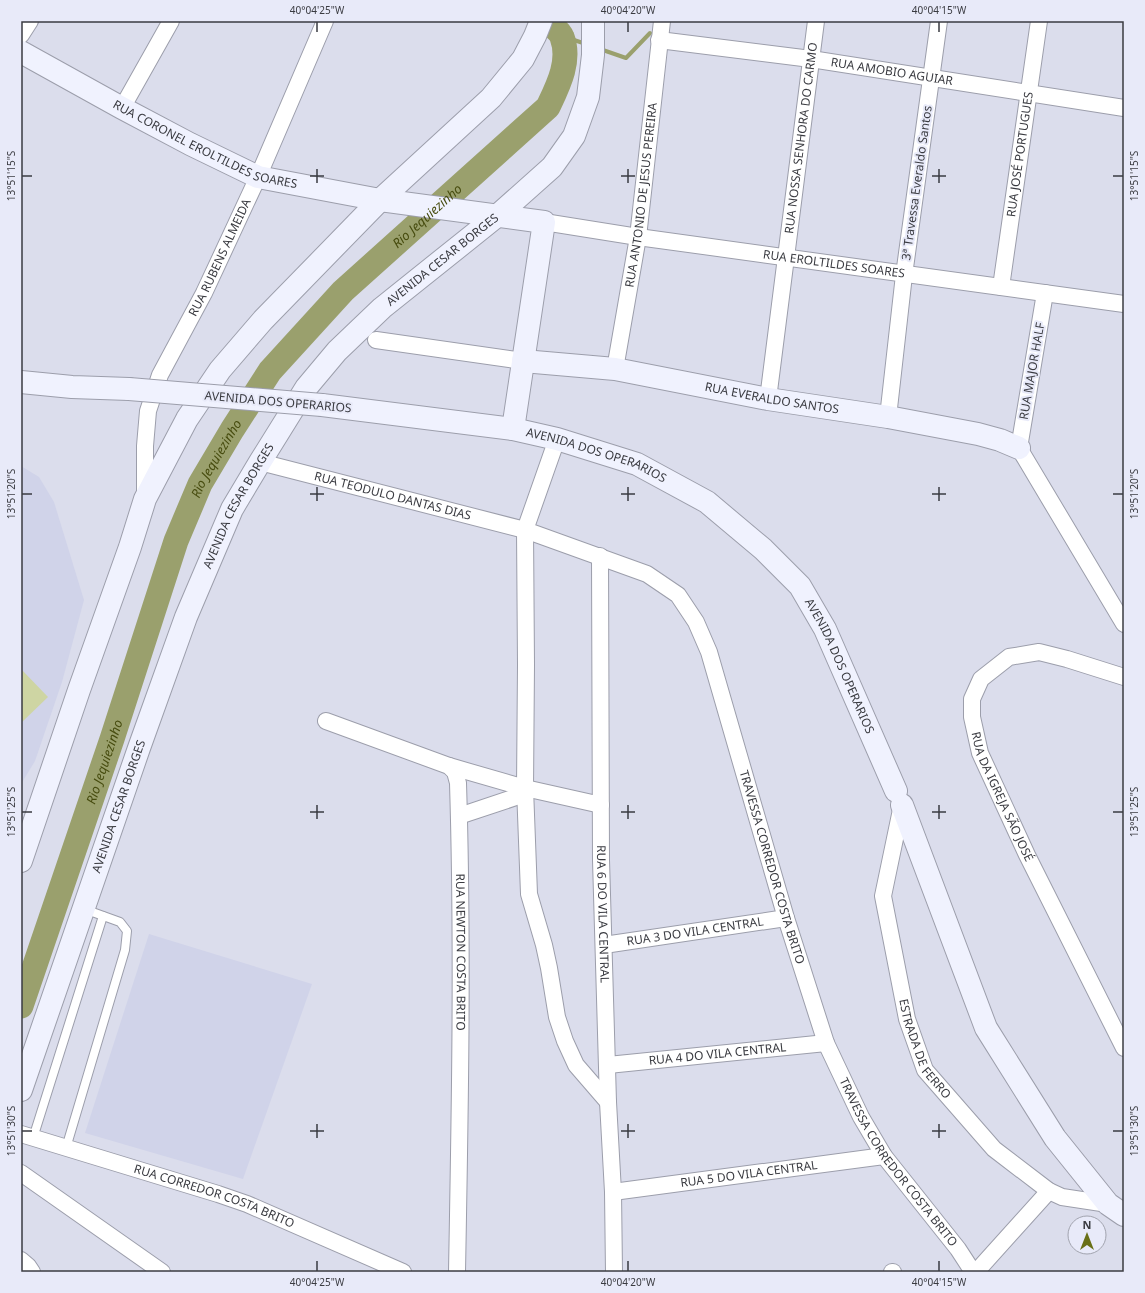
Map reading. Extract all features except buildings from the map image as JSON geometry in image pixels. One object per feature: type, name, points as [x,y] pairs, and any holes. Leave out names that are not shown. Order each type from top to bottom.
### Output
[{"type":"main road","points":[[21,861],[145,500],[186,420],[220,370],[263,320],[380,200],[491,98],[523,59],[541,21]]},
{"type":"main road","name":"AVENIDA CESAR BORGES","points":[[21,1090],[93,913],[139,748],[186,617],[232,509],[306,388],[337,351],[382,308],[497,216],[552,167],[574,136],[588,97],[594,55],[593,21]]},
{"type":"main road","name":"RUA CORONEL EROLTILDES SOARES","points":[[21,52],[190,144],[258,177],[380,200],[544,222]]},
{"type":"main road","points":[[513,429],[544,222]]},
{"type":"main road","name":"RUA EVERALDO SANTOS","points":[[523,361],[615,369],[768,399],[888,417],[978,434],[1000,440],[1018,448]]},
{"type":"main road","name":"AVENIDA DOS OPERARIOS","points":[[21,382],[72,387],[129,389],[322,405],[513,429],[557,439],[637,464],[707,502],[763,550],[800,586],[826,629],[899,798],[986,1028],[1055,1138],[1116,1210]]},
{"type":"street","points":[[21,35],[30,21]]},
{"type":"street","points":[[122,108],[171,21]]},
{"type":"street","name":"RUA RUBENS ALMEIDA","points":[[145,500],[145,446],[148,411],[160,375],[204,293],[258,177],[325,21]]},
{"type":"street","name":"RUA ANTONIO DE JESUS PEREIRA","points":[[615,369],[638,237],[662,21]]},
{"type":"street","name":"RUA NOSSA SENHORA DO CARMO","points":[[768,399],[816,21]]},
{"type":"street","name":"3ª Travessa Everaldo Santos","points":[[888,417],[904,275],[939,21]]},
{"type":"street","name":"RUA JOSÉ PORTUGUES","points":[[1001,287],[1039,21]]},
{"type":"street","name":"RUA AMOBIO AGUIAR","points":[[659,40],[811,59],[1124,108]]},
{"type":"street","name":"RUA EROLTILDES SOARES","points":[[544,222],[904,275],[1124,304]]},
{"type":"street","name":"RUA MAJOR HALF","points":[[1018,448],[1045,293]]},
{"type":"street","points":[[376,340],[523,361]]},
{"type":"street","points":[[557,439],[525,530],[525,791],[529,894],[544,945],[556,1017],[565,1041],[576,1065],[608,1102]]},
{"type":"street","points":[[1018,448],[1124,624]]},
{"type":"street","name":"RUA TEODULO DANTAS DIAS","points":[[260,462],[525,530]]},
{"type":"street","name":"TRAVESSA CORREDOR COSTA BRITO","points":[[525,530],[647,574],[678,595],[696,622],[709,652],[786,918],[826,1043],[861,1117],[884,1156],[958,1250],[973,1272]]},
{"type":"street","name":"RUA 6 DO VILA CENTRAL","points":[[600,556],[601,805],[608,1102],[613,1192],[614,1272]]},
{"type":"street","name":"RUA DA IGREJA SÃO JOSÉ","points":[[1124,678],[1067,659],[1039,652],[1009,657],[981,678],[972,699],[972,718],[980,753],[1027,854],[1124,1048]]},
{"type":"street","points":[[326,721],[449,766],[525,791],[601,805]]},
{"type":"street","name":"RUA NEWTON COSTA BRITO","points":[[449,766],[455,772],[458,783],[459,816],[460,1105],[457,1272]]},
{"type":"street","points":[[459,816],[525,791]]},
{"type":"street","name":"ESTRADA DE FERRO","points":[[899,798],[883,896],[907,1019],[925,1070],[994,1149],[1049,1191],[1062,1196],[1116,1210]]},
{"type":"street","name":"RUA 3 DO VILA CENTRAL","points":[[604,945],[786,918]]},
{"type":"street","name":"RUA 4 DO VILA CENTRAL","points":[[608,1065],[826,1043]]},
{"type":"street","name":"RUA CORREDOR COSTA BRITO","points":[[27,1136],[247,1204],[403,1272]]},
{"type":"street","name":"RUA 5 DO VILA CENTRAL","points":[[613,1192],[884,1156]]},
{"type":"street","points":[[21,1173],[162,1272]]},
{"type":"street","points":[[976,1272],[1049,1191]]},
{"type":"street","points":[[21,1260],[32,1272]]},
{"type":"lane","points":[[27,1136],[93,913],[120,922],[127,931],[125,950],[66,1148]]},
{"type":"shaded area","points":[[21,466],[39,477],[54,502],[84,600],[62,682],[35,761],[21,784]]},
{"type":"shaded area","points":[[149,934],[312,984],[243,1179],[85,1133]]},
{"type":"green space","points":[[21,669],[48,697],[21,723]]},
{"type":"waterway","name":"Rio Jequiezinho","points":[[21,1006],[112,739],[176,541],[200,484],[232,430],[270,371],[343,291],[548,107],[556,91],[562,73],[565,55],[561,35],[547,21]]},
{"type":"waterway","points":[[600,49],[626,58],[650,33]]},
{"type":"waterway","points":[[562,36],[586,44]]}]
